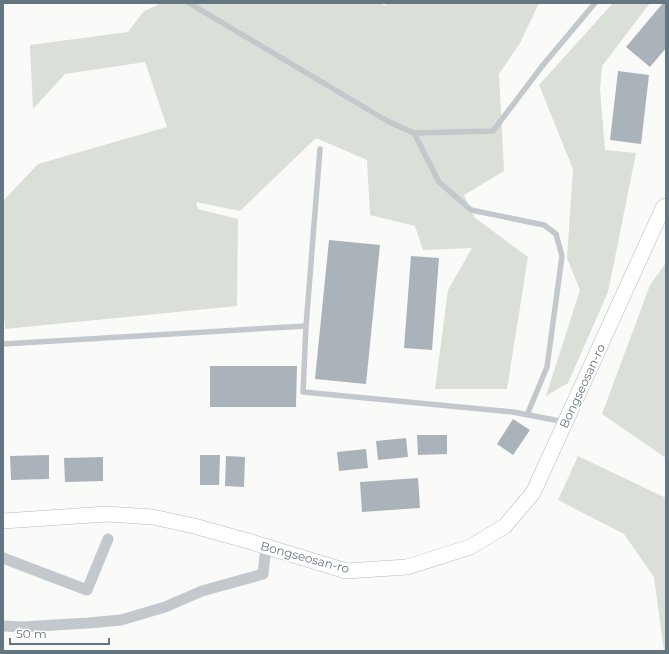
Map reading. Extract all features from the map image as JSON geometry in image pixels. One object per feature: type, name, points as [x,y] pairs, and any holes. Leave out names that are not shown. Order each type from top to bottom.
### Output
[{"type":"street","name":"Bongseosan-ro","points":[[3,521],[106,514],[153,517],[194,526],[346,571],[407,567],[470,547],[505,526],[533,493],[663,208],[666,206]]},
{"type":"street","points":[[3,558],[87,590],[108,538]]},
{"type":"street","points":[[3,626],[22,627],[114,620],[165,607],[202,591],[263,574],[266,547]]},
{"type":"lane","points":[[189,3],[389,122],[414,133],[492,131],[543,65],[595,3]]},
{"type":"lane","points":[[414,133],[439,182],[471,210],[544,225],[556,234],[562,256],[547,367],[527,415]]},
{"type":"lane","points":[[320,149],[306,326],[303,392],[505,411],[566,422]]},
{"type":"lane","points":[[3,344],[306,326]]},
{"type":"shaded area","points":[[162,3],[380,3],[385,6],[385,3],[539,3],[520,43],[499,74],[504,171],[464,195],[474,217],[528,257],[507,389],[435,389],[448,290],[472,248],[423,250],[415,226],[370,215],[367,160],[316,138],[240,211],[196,202],[198,209],[238,219],[237,306],[5,329],[3,301],[3,201],[38,164],[167,127],[145,62],[65,74],[33,109],[30,45],[128,32],[144,11]]},
{"type":"shaded area","points":[[613,3],[650,3],[602,66],[600,89],[605,150],[636,153],[608,292],[568,383],[546,396],[580,290],[567,258],[573,169],[539,85]]},
{"type":"shaded area","points":[[666,263],[666,458],[602,414],[650,285]]},
{"type":"shaded area","points":[[578,456],[666,498],[666,651],[664,651],[654,577],[624,534],[558,500]]},
{"type":"building","points":[[663,3],[666,3],[666,48],[650,67],[626,47]]},
{"type":"building","points":[[618,71],[649,75],[641,144],[610,140]]},
{"type":"building","points":[[329,240],[380,245],[366,384],[315,379]]},
{"type":"building","points":[[411,256],[439,258],[432,350],[404,348]]},
{"type":"building","points":[[210,366],[297,366],[296,407],[210,407]]},
{"type":"building","points":[[513,419],[530,430],[513,455],[497,444]]},
{"type":"building","points":[[417,435],[447,435],[447,454],[418,455]]},
{"type":"building","points":[[406,438],[408,457],[378,460],[376,441]]},
{"type":"building","points":[[366,449],[368,468],[339,471],[337,452]]},
{"type":"building","points":[[49,455],[49,479],[11,480],[10,456]]},
{"type":"building","points":[[200,455],[220,455],[219,485],[200,485]]},
{"type":"building","points":[[226,456],[245,457],[244,487],[225,486]]},
{"type":"building","points":[[103,457],[103,481],[65,482],[64,458]]},
{"type":"building","points":[[418,478],[420,508],[362,512],[360,482]]}]
